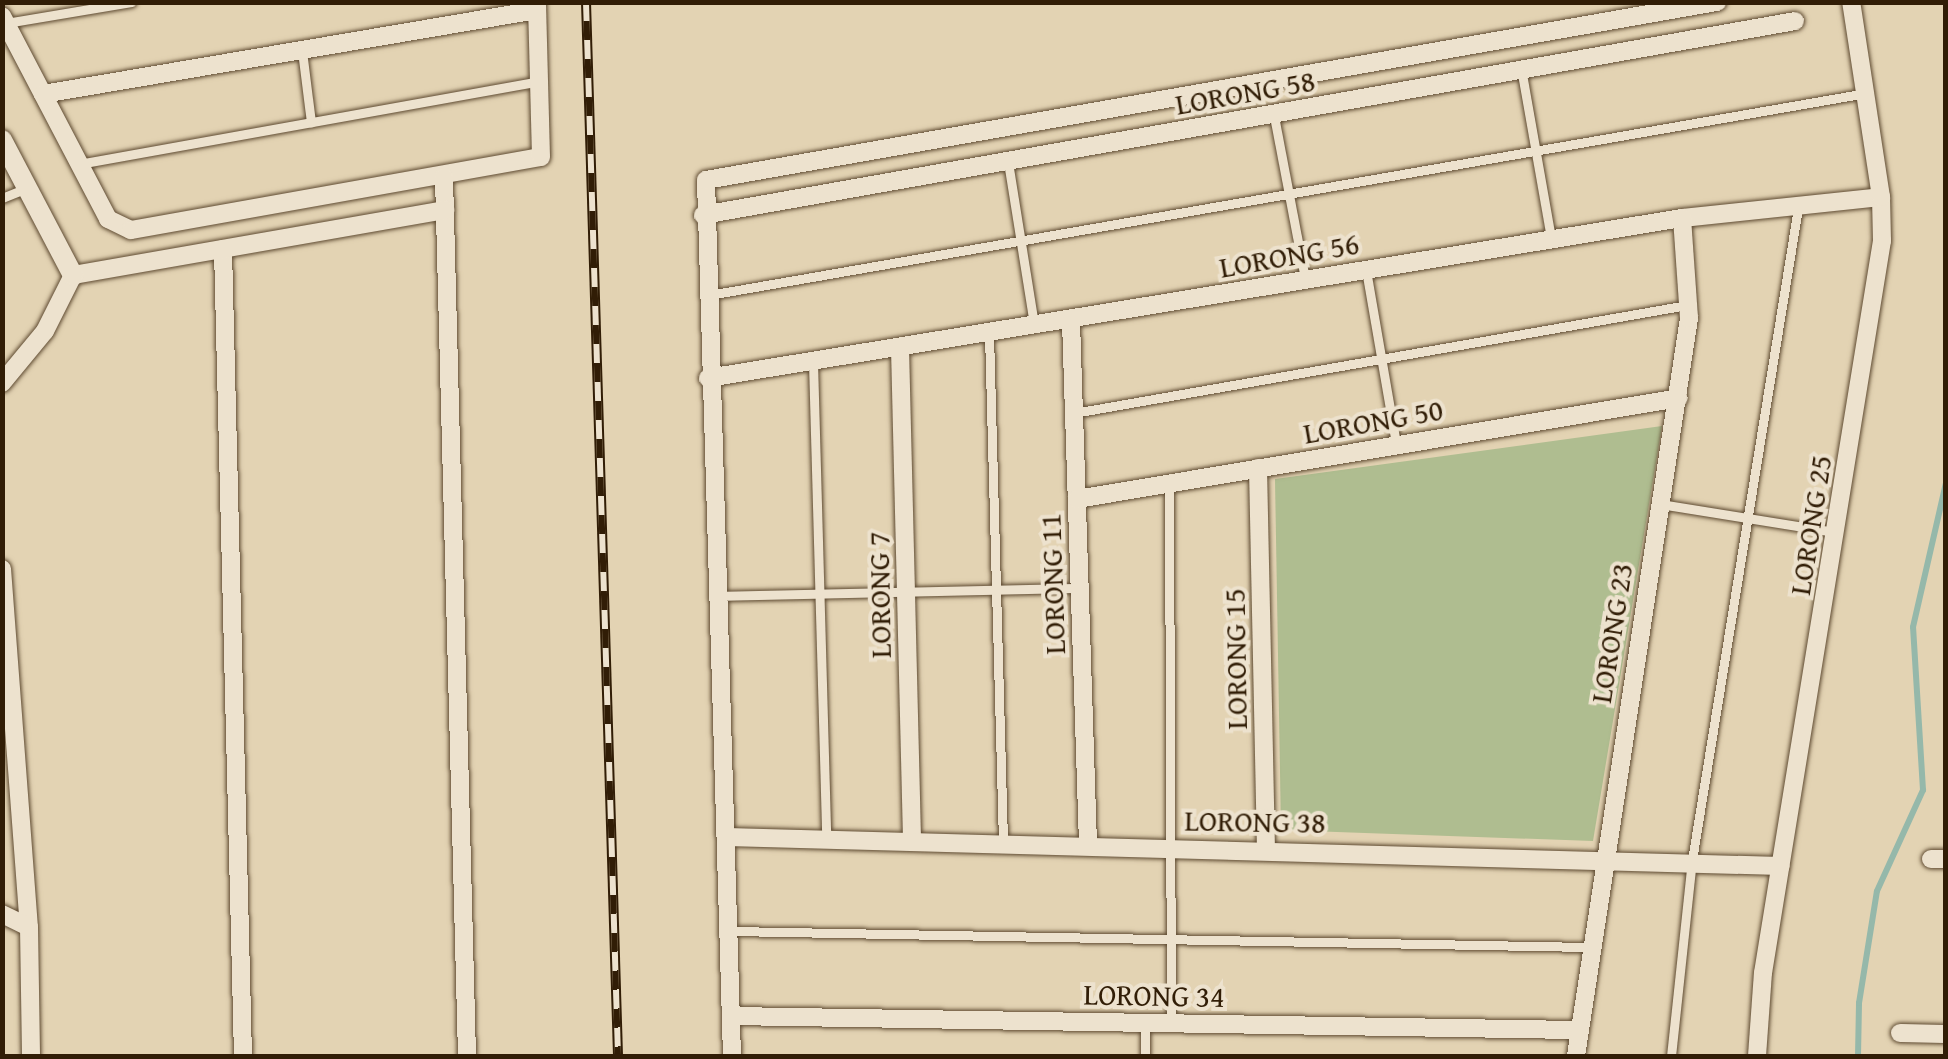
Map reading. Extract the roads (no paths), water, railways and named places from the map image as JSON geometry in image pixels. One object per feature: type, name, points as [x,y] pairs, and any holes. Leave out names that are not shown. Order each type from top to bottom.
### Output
[{"type":"street","name":"LORONG 25","points":[[1756,1056],[1781,866],[1878,279],[1881,197],[1851,2]]},
{"type":"street","points":[[732,1056],[708,378],[704,215],[710,177],[1715,3],[1720,34]]},
{"type":"street","points":[[4,20],[108,219],[131,230],[444,178],[542,157],[537,6],[43,94]]},
{"type":"street","name":"LORONG 58","points":[[704,215],[1795,21]]},
{"type":"street","points":[[1515,35],[1521,67]]},
{"type":"street","points":[[2,140],[73,275]]},
{"type":"street","points":[[444,178],[467,1056]]},
{"type":"street","name":"LORONG 56","points":[[708,378],[1071,322],[1551,238],[1682,218],[1881,197]]},
{"type":"street","points":[[73,275],[445,210]]},
{"type":"street","name":"LORONG 23","points":[[1576,1056],[1602,856],[1679,398],[1690,304],[1682,218]]},
{"type":"street","points":[[223,248],[243,1056]]},
{"type":"street","points":[[2,383],[45,332],[73,275]]},
{"type":"street","name":"LORONG 11","points":[[1071,322],[1088,845]]},
{"type":"street","name":"LORONG 7","points":[[900,348],[912,841]]},
{"type":"street","name":"LORONG 50","points":[[1077,499],[1679,398]]},
{"type":"street","name":"LORONG 15","points":[[1258,468],[1266,848]]},
{"type":"street","points":[[2,569],[29,927],[31,1056]]},
{"type":"street","name":"LORONG 38","points":[[726,837],[1602,856],[1781,866]]},
{"type":"street","points":[[2,914],[29,927]]},
{"type":"street","name":"LORONG 34","points":[[730,1016],[1577,1030]]},
{"type":"street","points":[[1900,1034],[1946,1034]]},
{"type":"lane","points":[[4,20],[131,2]]},
{"type":"lane","points":[[302,50],[312,122]]},
{"type":"lane","points":[[1521,67],[1551,238]]},
{"type":"lane","points":[[80,164],[539,81]]},
{"type":"lane","points":[[706,296],[1537,154],[1866,93]]},
{"type":"lane","points":[[1274,116],[1305,279]]},
{"type":"lane","points":[[1008,162],[1034,328]]},
{"type":"lane","points":[[2,198],[27,188]]},
{"type":"lane","points":[[1671,1056],[1692,860],[1798,208]]},
{"type":"lane","points":[[1366,270],[1396,445]]},
{"type":"lane","points":[[1074,413],[1690,304]]},
{"type":"lane","points":[[989,334],[1003,843]]},
{"type":"lane","points":[[812,362],[826,839]]},
{"type":"lane","points":[[1169,483],[1174,846],[1171,1022]]},
{"type":"lane","points":[[1660,504],[1837,532]]},
{"type":"lane","points":[[717,596],[1080,588]]},
{"type":"lane","points":[[730,931],[1588,947]]},
{"type":"lane","points":[[1144,1056],[1145,1023]]},
{"type":"waterway","points":[[1858,1056],[1859,1003],[1877,891],[1923,790],[1913,627],[1946,483]]},
{"type":"railway","points":[[586,2],[618,1056]]}]
